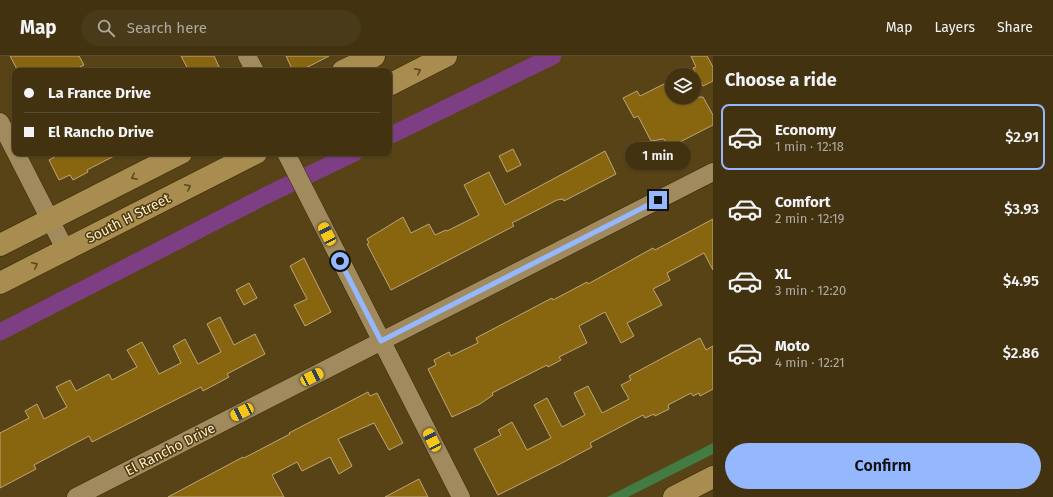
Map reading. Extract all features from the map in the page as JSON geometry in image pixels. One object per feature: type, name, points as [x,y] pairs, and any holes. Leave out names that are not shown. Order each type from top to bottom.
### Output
[{"type":"street","points":[[247,56],[253,68]]},
{"type":"street","points":[[349,68],[374,56]]},
{"type":"street","points":[[392,83],[446,56]]},
{"type":"street","points":[[0,122],[12,146]]},
{"type":"street","points":[[17,156],[65,249]]},
{"type":"street","points":[[0,246],[175,156]]},
{"type":"street","name":"South H Street","points":[[0,283],[250,156]]},
{"type":"street","points":[[290,160],[461,497]]},
{"type":"street","name":"El Rancho Drive","points":[[76,497],[713,172]]},
{"type":"street","points":[[674,497],[713,477]]},
{"type":"green space","points":[[713,443],[713,454],[628,497],[607,497]]},
{"type":"building","points":[[10,56],[79,56],[84,65],[78,68],[16,68]]},
{"type":"building","points":[[181,56],[214,56],[220,68],[187,68]]},
{"type":"building","points":[[286,56],[329,56],[306,68],[292,68]]},
{"type":"building","points":[[691,56],[707,56],[713,67],[713,81],[703,86],[701,82],[701,68],[693,68],[696,67]]},
{"type":"building","points":[[665,84],[665,104],[701,104],[701,97],[703,97],[713,115],[713,125],[670,147],[664,139],[651,141],[638,116],[634,118],[623,98],[637,91],[640,96]]},
{"type":"building","points":[[513,149],[521,165],[507,172],[499,156]]},
{"type":"building","points":[[605,151],[616,174],[564,201],[563,199],[557,200],[512,223],[514,226],[391,290],[367,244],[369,243],[367,239],[403,217],[411,233],[429,224],[435,235],[446,230],[447,231],[479,215],[464,185],[489,172],[505,205]]},
{"type":"building","points":[[56,156],[114,156],[87,170],[88,172],[73,180],[70,175],[59,180],[49,160]]},
{"type":"building","points":[[713,219],[713,270],[704,253],[667,273],[670,280],[653,289],[662,305],[627,323],[634,336],[621,343],[605,312],[579,326],[587,343],[559,357],[561,360],[548,367],[547,365],[492,393],[493,395],[480,404],[452,417],[428,369],[436,365],[434,360],[449,352],[451,356],[478,343],[476,338],[552,298],[553,300],[587,282],[588,284],[653,248],[655,250]]},
{"type":"building","points":[[304,258],[331,312],[305,326],[294,305],[307,299],[290,266]]},
{"type":"building","points":[[249,283],[257,298],[244,305],[236,290]]},
{"type":"building","points":[[220,317],[234,345],[255,334],[265,354],[227,374],[229,377],[203,391],[201,387],[92,442],[89,436],[34,465],[36,469],[0,488],[0,433],[29,418],[25,411],[37,404],[44,419],[67,407],[56,387],[70,380],[76,391],[109,374],[112,380],[137,367],[127,350],[142,342],[159,374],[181,363],[173,346],[185,339],[198,364],[221,352],[207,324]]},
{"type":"building","points":[[700,338],[706,350],[713,346],[713,389],[700,396],[699,393],[693,396],[691,393],[668,405],[669,409],[655,416],[654,414],[645,418],[643,415],[590,443],[592,447],[498,495],[474,449],[501,435],[498,430],[512,422],[527,450],[551,438],[534,405],[547,398],[562,427],[585,415],[574,393],[588,386],[602,413],[629,399],[621,385],[631,380],[629,376]]},
{"type":"building","points":[[368,392],[370,396],[377,393],[403,443],[389,450],[374,423],[338,439],[352,466],[339,474],[330,457],[302,471],[297,462],[272,475],[284,497],[168,497],[290,434],[289,433]]},
{"type":"building","points":[[419,479],[428,497],[385,497]]},
{"type":"waterway","points":[[392,135],[553,56]]},
{"type":"waterway","points":[[0,332],[265,196],[348,156]]},
{"type":"route","points":[[340,261],[381,341],[658,200]]}]
